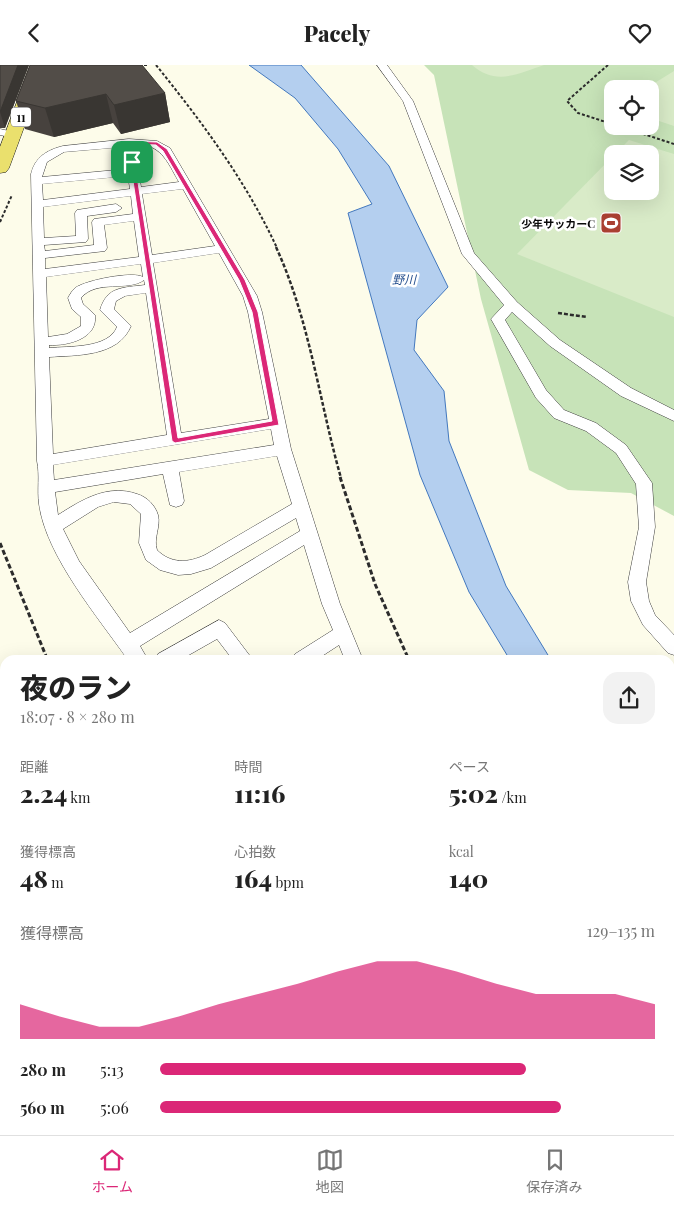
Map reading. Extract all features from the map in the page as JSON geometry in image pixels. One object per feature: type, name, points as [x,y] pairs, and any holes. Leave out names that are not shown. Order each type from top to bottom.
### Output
[{"type":"main road","name":"11","points":[[0,168],[7,133],[39,65]]},
{"type":"lane","points":[[382,65],[408,101],[468,254],[512,305],[555,343],[626,393],[674,416]]},
{"type":"lane","points":[[129,142],[175,441]]},
{"type":"lane","points":[[136,655],[62,549],[53,527],[48,504],[36,177],[38,165],[43,158],[63,149],[129,142],[151,143],[162,147],[247,288],[255,312],[276,423],[283,449],[309,535],[352,655]]},
{"type":"lane","points":[[36,177],[133,167]]},
{"type":"lane","points":[[39,249],[101,248],[98,222],[186,185]]},
{"type":"lane","points":[[37,204],[138,205]]},
{"type":"lane","points":[[39,249],[82,239],[81,213],[138,205]]},
{"type":"lane","points":[[40,274],[224,249]]},
{"type":"lane","points":[[42,348],[100,346],[116,341],[122,335],[124,326],[107,310],[110,299],[151,283]]},
{"type":"lane","points":[[42,348],[73,337],[85,330],[89,325],[88,315],[76,306],[74,301],[75,297],[84,288],[94,285],[151,283]]},
{"type":"lane","points":[[512,305],[498,319],[541,394],[560,414],[591,427],[621,449],[644,483],[647,527],[637,582],[640,601],[649,621],[674,647]]},
{"type":"lane","points":[[45,461],[276,423]]},
{"type":"lane","points":[[47,487],[283,449]]},
{"type":"lane","points":[[170,467],[176,501]]},
{"type":"lane","points":[[53,527],[85,506],[101,499],[124,497],[132,499],[142,503],[150,517],[147,543],[149,550],[159,563],[170,567],[183,568],[203,564],[302,507]]},
{"type":"lane","points":[[128,644],[309,535]]},
{"type":"lane","points":[[173,655],[219,628],[240,655]]},
{"type":"lane","points":[[309,655],[343,633]]},
{"type":"path","points":[[144,65],[149,65]]},
{"type":"path","points":[[156,65],[196,115],[236,174],[275,243],[294,291],[308,335],[333,449],[349,504],[371,570],[397,637],[406,655]]},
{"type":"path","points":[[604,121],[578,113],[567,101],[608,65]]},
{"type":"path","points":[[646,135],[674,144]]},
{"type":"path","points":[[0,543],[46,655]]},
{"type":"green space","points":[[424,65],[674,65],[674,516],[631,493],[568,490],[529,470],[481,299],[434,75]]},
{"type":"green space","points":[[472,65],[544,65],[516,74],[498,77],[481,71]]},
{"type":"green space","points":[[674,71],[674,126],[659,121],[659,80]]},
{"type":"green space","name":"少年サッカーC","points":[[629,140],[645,145],[624,145]]},
{"type":"green space","name":"少年サッカーC","points":[[659,149],[674,154],[674,317],[517,254],[604,165],[604,200],[659,200]]},
{"type":"water","name":"野川","points":[[249,65],[301,65],[389,166],[448,287],[417,320],[414,350],[444,391],[449,441],[506,586],[548,655],[507,655],[469,592],[420,475],[348,213],[372,204],[338,149],[295,98]]},
{"type":"building","points":[[0,65],[18,65],[0,112]]},
{"type":"building","points":[[30,65],[142,65],[165,93],[114,105],[106,94],[45,108],[16,101]]},
{"type":"place","name":"少年サッカーC","points":[[611,223]]},
{"type":"route","points":[[129,142],[157,144],[166,150],[247,288],[255,312],[276,423],[175,441],[132,162],[129,142]]}]
